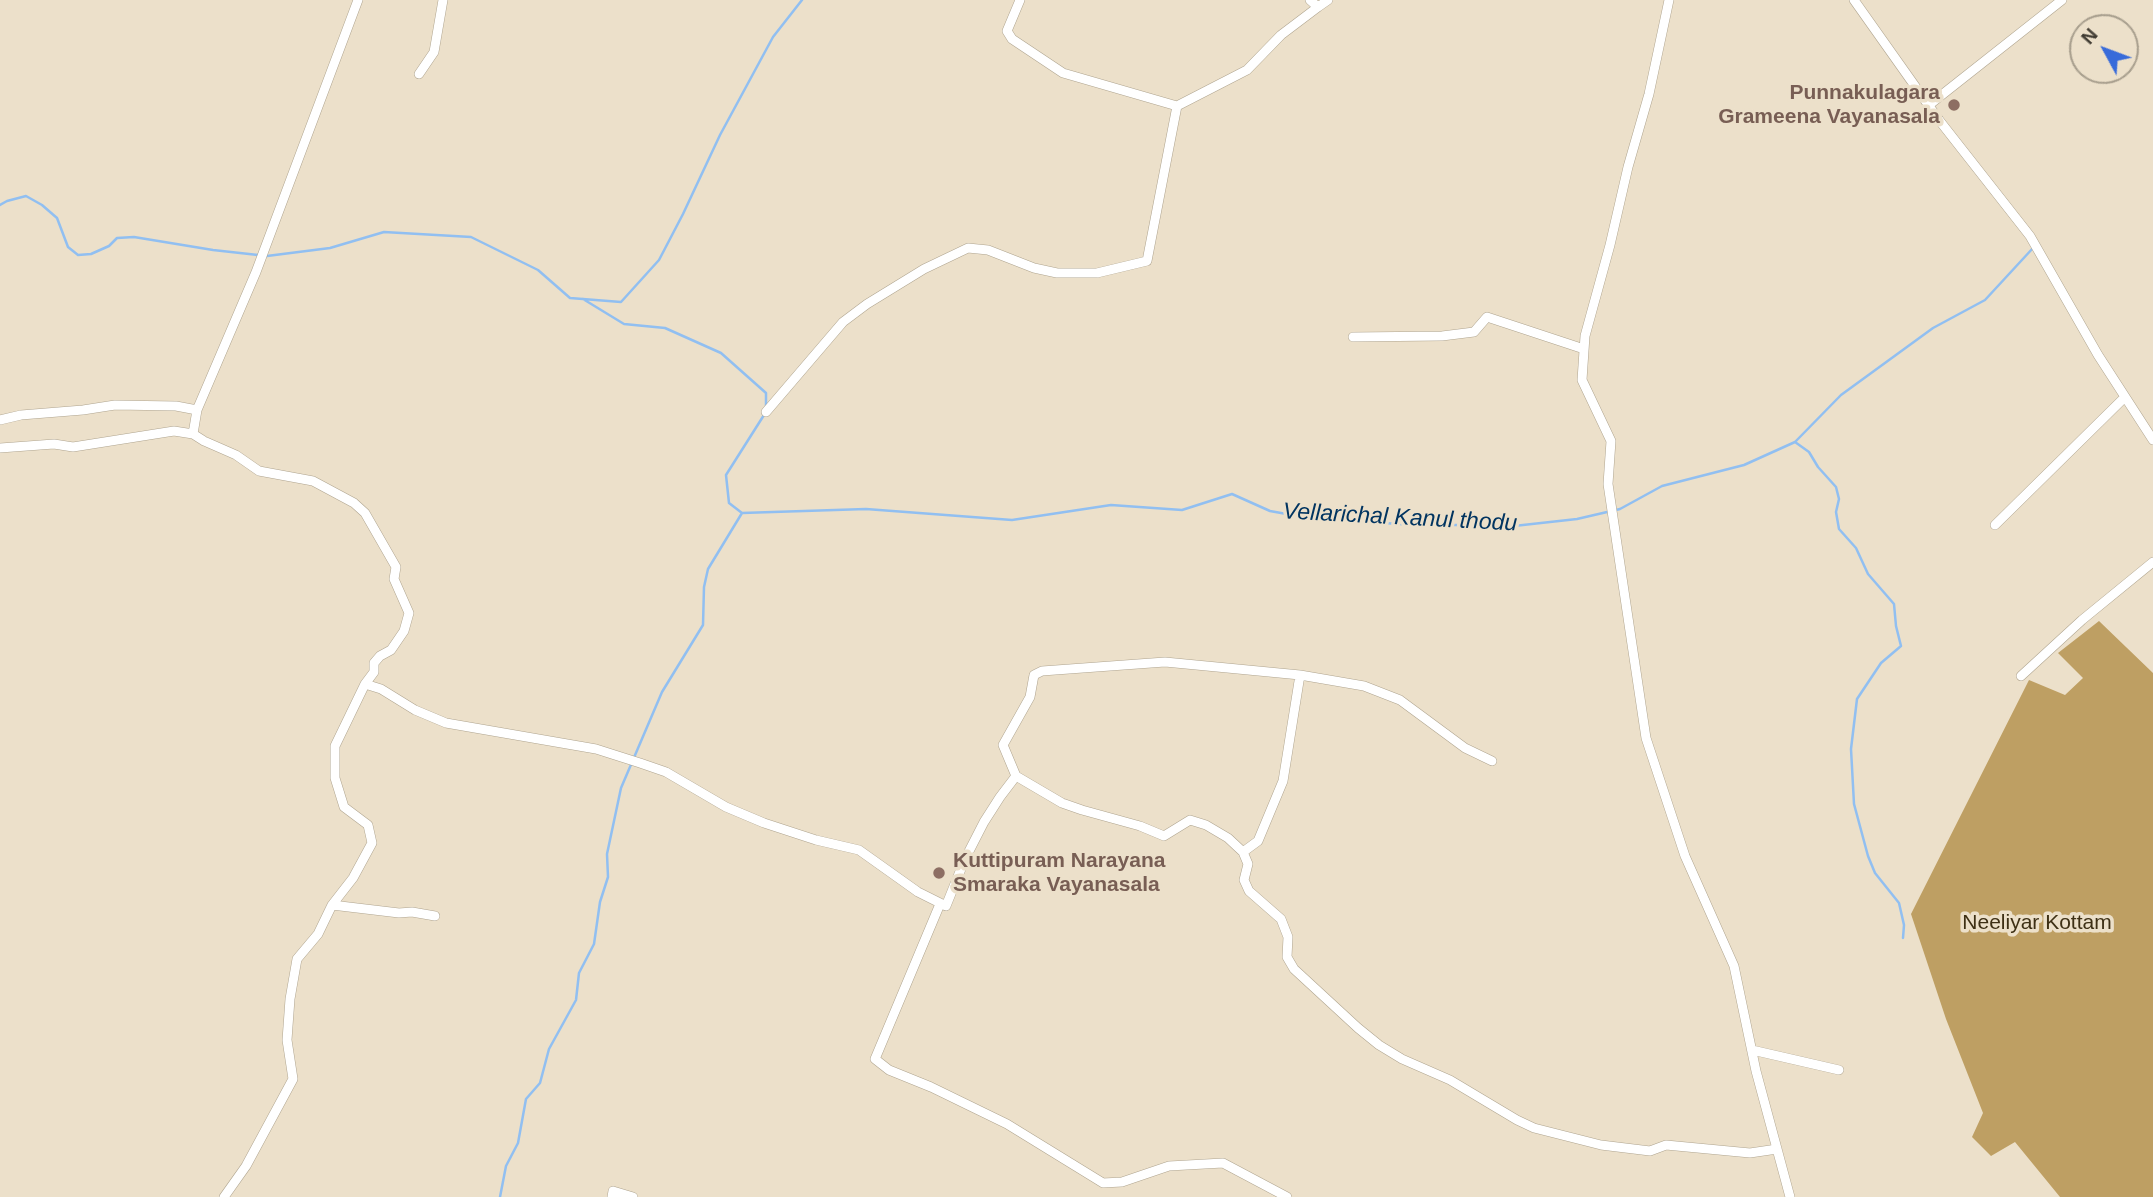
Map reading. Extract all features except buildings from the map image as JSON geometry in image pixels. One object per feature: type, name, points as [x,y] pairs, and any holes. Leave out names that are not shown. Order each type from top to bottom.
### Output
[{"type":"street","points":[[194,433],[197,410],[265,249],[358,0]]},
{"type":"street","points":[[419,74],[434,52],[443,0]]},
{"type":"street","points":[[1020,0],[1007,32],[1012,39],[1063,73],[1177,106],[1247,70],[1314,4],[1328,0]]},
{"type":"street","points":[[1670,0],[1649,94],[1585,336],[1582,380],[1611,440],[1608,484],[1646,738],[1685,856],[1734,966],[1752,1050],[1790,1197]]},
{"type":"street","points":[[1854,0],[1929,105],[2030,236],[2098,355],[2153,440]]},
{"type":"street","points":[[1929,105],[2062,0]]},
{"type":"street","points":[[766,412],[843,323],[867,304],[924,269],[968,248],[988,250],[1034,268],[1057,273],[1097,272],[1147,261],[1177,106]]},
{"type":"street","points":[[1353,337],[1474,332],[1487,317],[1584,349]]},
{"type":"street","points":[[1995,525],[2125,397]]},
{"type":"street","points":[[0,420],[21,415],[115,405],[176,406],[197,410]]},
{"type":"street","points":[[0,447],[54,443],[73,447],[163,432],[194,433],[236,455],[259,471],[313,481],[355,503],[365,513],[396,567],[394,579],[409,613],[404,631],[391,650],[373,663],[374,672],[365,684],[335,746],[335,778],[344,807],[368,825],[372,843],[353,878],[332,905],[318,934],[297,959],[287,1040],[293,1079],[246,1166],[224,1197]]},
{"type":"street","points":[[2021,676],[2082,620],[2153,562]]},
{"type":"street","points":[[1492,761],[1465,748],[1399,700],[1364,685],[1300,675],[1165,662],[1042,671],[1034,675],[1030,697],[1003,745],[1016,776],[1062,803],[1164,836],[1189,820],[1206,825],[1228,838],[1243,852],[1248,863],[1244,880],[1249,891],[1281,919],[1288,937],[1287,957],[1294,969],[1379,1045],[1402,1059],[1450,1080],[1517,1120],[1534,1128],[1601,1144],[1650,1151],[1666,1145],[1750,1153],[1778,1152]]},
{"type":"street","points":[[1243,852],[1258,841],[1283,781],[1300,675]]},
{"type":"street","points":[[365,684],[446,723],[584,747],[640,762],[666,772],[726,807],[764,823],[816,840],[859,850],[918,892],[946,906],[984,822],[1016,776]]},
{"type":"street","points":[[940,904],[875,1059],[889,1070],[1007,1124],[1103,1184],[1122,1182],[1169,1166],[1223,1163],[1287,1197]]},
{"type":"street","points":[[332,905],[435,916]]},
{"type":"street","points":[[1752,1050],[1839,1070]]},
{"type":"street","points":[[612,1197],[612,1191],[633,1197]]},
{"type":"green space","name":"Neeliyar Kottam","points":[[2099,621],[2153,673],[2153,1197],[2060,1197],[2015,1142],[1991,1156],[1972,1137],[1983,1113],[1946,1019],[1911,914],[2029,680],[2065,695],[2083,678],[2058,653]]},
{"type":"waterway","points":[[0,205],[26,196],[42,205],[57,218],[68,247],[78,255],[91,254],[109,246],[117,238],[134,237],[267,256],[330,248],[384,232],[471,237],[538,270],[570,298],[621,302],[659,260],[720,135],[773,37],[802,0]]},
{"type":"waterway","name":"Vellarichal Kanul thodu","points":[[764,415],[726,475],[729,503],[742,513],[866,509],[1012,520],[1111,505],[1182,510],[1232,494],[1270,511],[1303,517],[1398,524],[1514,526],[1577,519],[1620,509],[1662,486],[1744,465],[1795,442],[1841,395],[1933,328],[1985,300],[2033,248]]},
{"type":"waterway","name":"Vellarichal Kanul thodu","points":[[583,299],[624,324],[665,328],[721,353],[766,393],[766,406]]},
{"type":"waterway","points":[[1795,442],[1809,452],[1836,487],[1839,499],[1836,512],[1839,529],[1856,548],[1868,574],[1894,604],[1901,646],[1881,663],[1857,699],[1851,749],[1854,804],[1868,856],[1875,873],[1899,903],[1904,925],[1903,938]]},
{"type":"waterway","points":[[500,1197],[506,1166],[518,1143],[526,1099],[540,1083],[549,1049],[576,1000],[579,973],[594,944],[600,902],[608,877],[607,854],[621,788],[662,692],[703,625],[704,587],[708,569],[742,513]]},
{"type":"place","name":"Punnakulagara Grameena Vayanasala","points":[[1954,105]]},
{"type":"place","name":"Kuttipuram Narayana Smaraka Vayanasala","points":[[939,873]]}]
